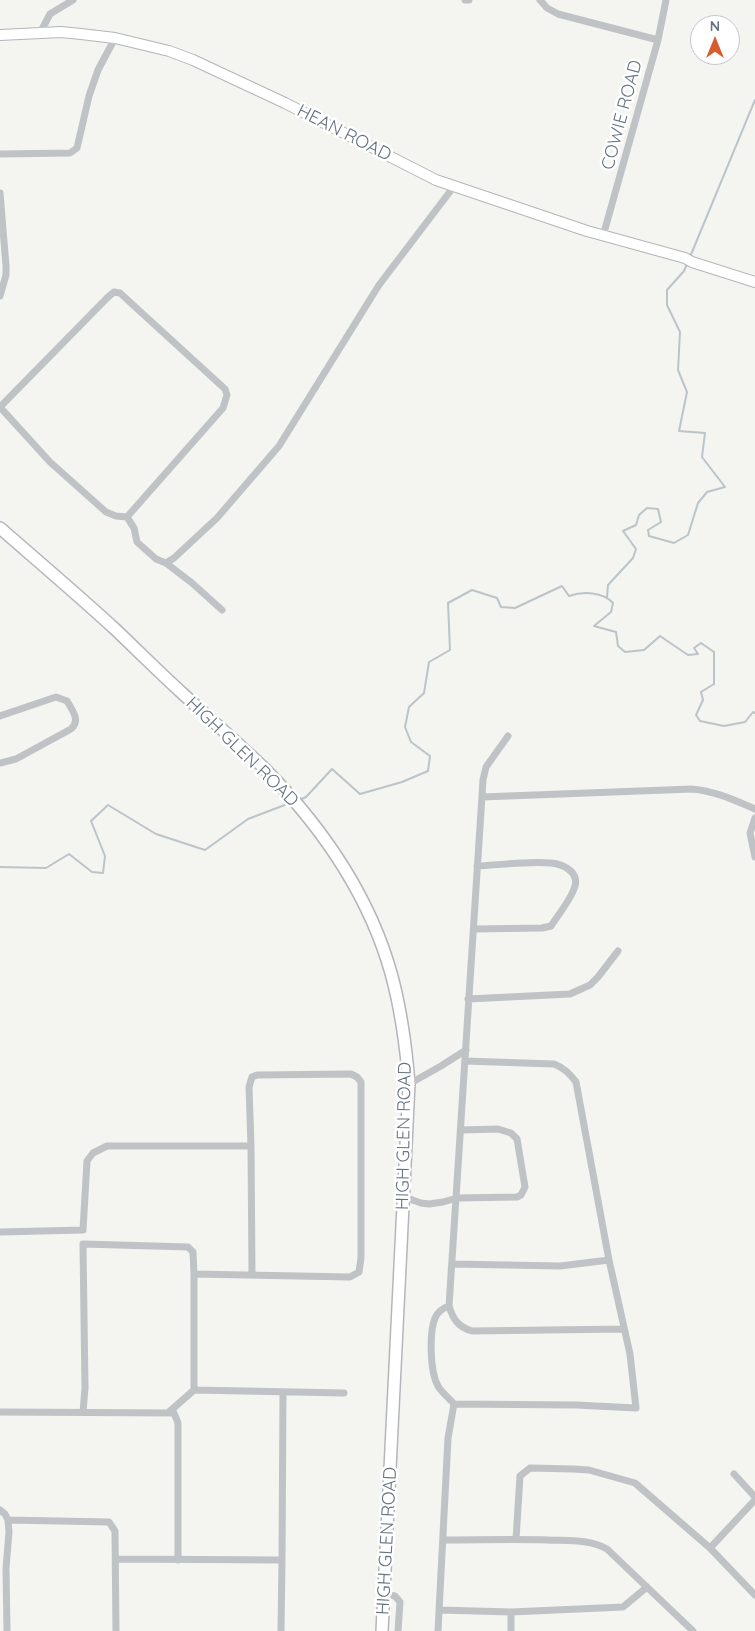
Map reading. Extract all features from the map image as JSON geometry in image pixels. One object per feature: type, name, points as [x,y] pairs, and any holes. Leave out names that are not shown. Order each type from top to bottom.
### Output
[{"type":"main road","name":"HIGH GLEN ROAD","points":[[0,528],[115,629],[182,694],[264,768],[293,800],[307,816],[355,888],[373,925],[390,971],[400,1011],[409,1084],[382,1631]]},
{"type":"street","points":[[40,33],[50,14],[73,0]]},
{"type":"street","points":[[540,0],[547,8],[558,14],[658,40]]},
{"type":"street","name":"COWIE ROAD","points":[[603,236],[658,40],[666,0]]},
{"type":"street","name":"HEAN ROAD","points":[[0,35],[61,32],[115,38],[169,51],[193,60],[285,103],[436,180],[603,236],[688,260],[755,282]]},
{"type":"street","points":[[0,154],[70,153],[77,148],[89,96],[98,70],[115,38]]},
{"type":"street","points":[[166,563],[174,558],[217,518],[279,446],[379,285],[455,185]]},
{"type":"street","points":[[0,193],[3,266],[6,275],[0,296]]},
{"type":"street","points":[[114,292],[120,293],[225,389],[227,395],[223,408],[127,517],[116,516],[106,512],[50,462],[0,407],[114,292]]},
{"type":"street","points":[[127,517],[134,528],[137,542],[156,559],[166,563],[192,583],[222,610]]},
{"type":"street","points":[[0,716],[56,698],[67,700],[76,722],[70,729],[16,759],[0,763]]},
{"type":"street","points":[[508,736],[486,767],[483,780],[449,1306],[456,1323],[472,1331],[624,1329]]},
{"type":"street","points":[[482,797],[692,789],[706,790],[755,809]]},
{"type":"street","points":[[755,818],[750,833],[755,857]]},
{"type":"street","points":[[474,928],[542,928],[551,926],[575,888],[576,880],[570,870],[564,866],[551,863],[477,866]]},
{"type":"street","points":[[468,999],[570,994],[590,985],[618,950]]},
{"type":"street","points":[[409,1084],[466,1050]]},
{"type":"street","points":[[449,1306],[442,1309],[436,1316],[432,1332],[432,1355],[433,1370],[438,1386],[454,1404],[576,1405],[636,1408],[630,1354],[609,1260],[576,1082],[570,1073],[554,1064],[465,1061]]},
{"type":"street","points":[[194,1274],[350,1277],[359,1272],[361,1258],[361,1082],[357,1077],[351,1074],[256,1075],[252,1078],[249,1087],[252,1274]]},
{"type":"street","points":[[404,1196],[421,1204],[429,1204],[457,1198],[517,1197],[524,1192],[525,1187],[517,1139],[511,1133],[498,1129],[460,1130]]},
{"type":"street","points":[[83,1412],[85,1388],[83,1230],[87,1161],[100,1149],[107,1146],[251,1146]]},
{"type":"street","points":[[0,1232],[83,1230]]},
{"type":"street","points":[[84,1244],[188,1247],[193,1252],[194,1390]]},
{"type":"street","points":[[452,1264],[560,1266],[609,1260]]},
{"type":"street","points":[[169,1412],[194,1390],[344,1393]]},
{"type":"street","points":[[282,1631],[283,1392]]},
{"type":"street","points":[[438,1631],[448,1438],[454,1404]]},
{"type":"street","points":[[0,1412],[174,1413],[178,1423],[178,1560]]},
{"type":"street","points":[[516,1539],[520,1476],[530,1468],[589,1470],[636,1482],[710,1548],[755,1595]]},
{"type":"street","points":[[710,1548],[755,1498],[734,1474]]},
{"type":"street","points":[[0,1510],[8,1520],[9,1532],[3,1568],[7,1631]]},
{"type":"street","points":[[8,1520],[109,1522],[115,1531],[116,1631]]},
{"type":"street","points":[[443,1540],[516,1539],[588,1541],[599,1544],[607,1549],[693,1631]]},
{"type":"street","points":[[116,1559],[282,1560]]},
{"type":"street","points":[[440,1610],[511,1612],[623,1607],[647,1587]]},
{"type":"street","points":[[384,1594],[395,1596],[400,1602],[398,1631]]},
{"type":"street","points":[[511,1612],[511,1631]]},
{"type":"waterway","points":[[690,257],[755,100]]},
{"type":"waterway","points":[[607,597],[608,585],[633,558],[636,549],[623,531],[636,525],[639,515],[647,508],[658,509],[661,522],[648,530],[649,536],[674,543],[688,535],[698,503],[707,492],[725,487],[702,457],[705,433],[679,431],[687,392],[678,370],[680,332],[667,305],[667,290],[684,271],[687,264]]},
{"type":"waterway","points":[[299,800],[306,797],[332,769],[360,794],[402,782],[428,771],[430,756],[411,742],[405,727],[409,707],[424,693],[429,662],[450,650],[448,603],[472,590],[497,598],[501,607],[515,608],[562,586],[569,596],[586,593],[609,599],[613,603],[611,612],[594,626],[616,632],[618,646],[625,652],[644,650],[660,636],[688,655],[698,654],[694,648],[701,643],[714,652],[714,684],[701,692],[703,700],[696,715],[700,721],[724,726],[745,722],[753,712],[755,713]]},
{"type":"waterway","points":[[0,867],[46,868],[69,854],[92,872],[103,873],[105,856],[91,821],[108,805],[156,834],[205,850],[248,819],[290,803]]}]
